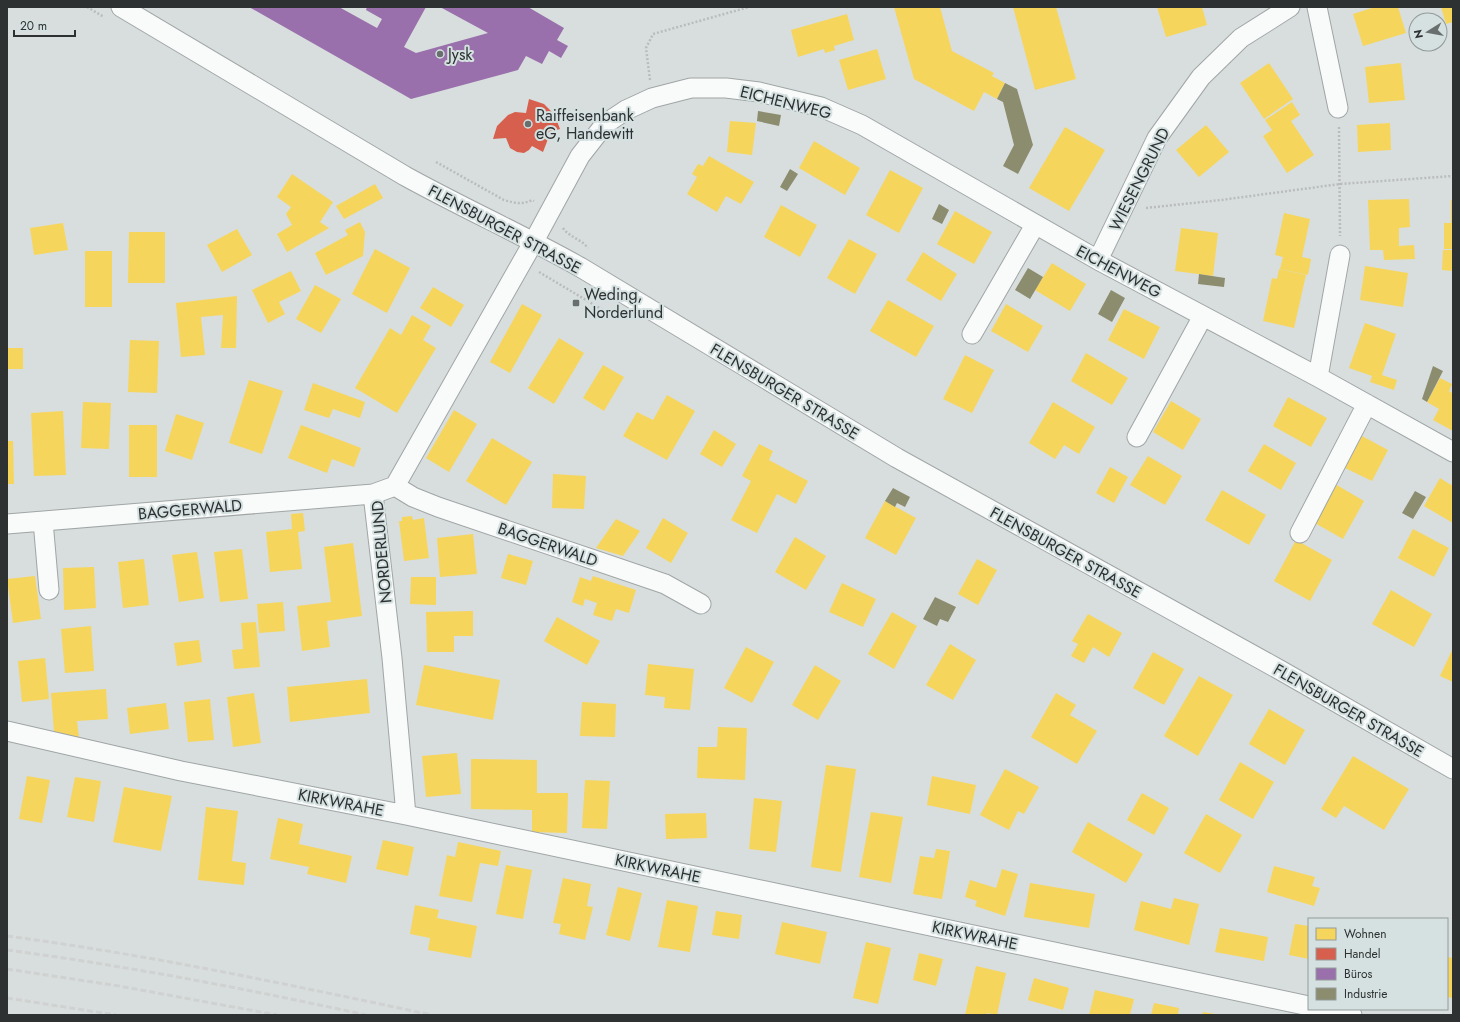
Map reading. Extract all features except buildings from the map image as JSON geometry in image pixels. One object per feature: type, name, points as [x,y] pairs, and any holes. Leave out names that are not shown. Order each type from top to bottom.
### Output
[{"type":"street","name":"FLENSBURGER STRASSE","points":[[121,7],[433,192],[534,241],[580,267],[897,458],[1280,670],[1453,769]]},
{"type":"street","name":"WIESENGRUND","points":[[1098,260],[1157,138],[1201,77],[1241,38],[1290,7]]},
{"type":"street","points":[[1317,7],[1338,108]]},
{"type":"street","name":"EICHENWEG","points":[[534,241],[580,156],[605,124],[626,110],[652,98],[691,88],[726,88],[759,92],[821,107],[862,125],[1098,260],[1318,377],[1453,452]]},
{"type":"street","points":[[972,334],[1035,225]]},
{"type":"street","name":"NORDERLUND","points":[[406,815],[392,658],[373,494],[394,486],[534,241]]},
{"type":"street","points":[[1318,377],[1340,255]]},
{"type":"street","points":[[1137,437],[1203,316]]},
{"type":"street","points":[[1300,533],[1367,404]]},
{"type":"street","name":"BAGGERWALD","points":[[394,486],[413,497],[665,584],[701,604]]},
{"type":"street","name":"BAGGERWALD","points":[[7,524],[373,494]]},
{"type":"street","points":[[43,521],[49,590]]},
{"type":"street","name":"KIRKWRAHE","points":[[7,731],[181,771],[406,815],[1308,1006]]},
{"type":"street","points":[[1327,1010],[1352,1015]]},
{"type":"path","points":[[652,98],[646,48],[653,34],[749,7]]},
{"type":"path","points":[[1338,108],[1340,255]]},
{"type":"path","points":[[1124,205],[1137,208],[1221,200],[1340,184],[1453,176]]},
{"type":"railway","points":[[7,936],[167,961],[432,1015]]},
{"type":"railway","points":[[7,950],[97,963],[187,979],[366,1015]]},
{"type":"railway","points":[[7,969],[119,986],[277,1015]]},
{"type":"railway","points":[[7,998],[116,1015]]},
{"type":"place","name":"Jysk","points":[[440,54]]},
{"type":"place","name":"Raiffeisenbank eG, Handewitt","points":[[528,124]]},
{"type":"place","name":"Weding, Norderlund","points":[[576,303]]}]
